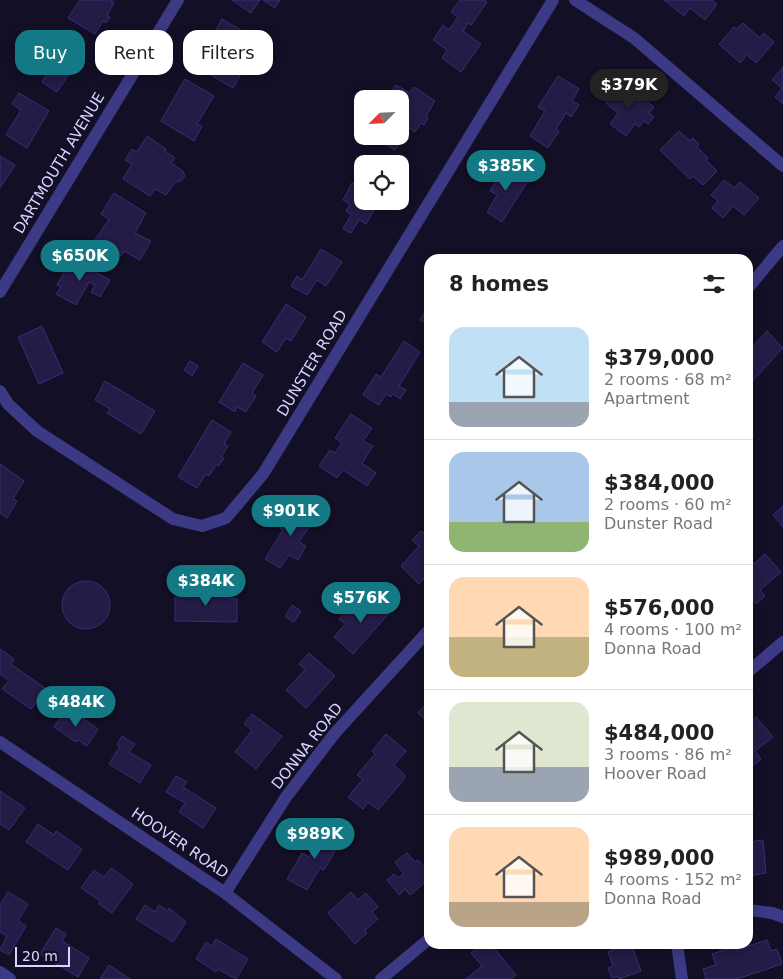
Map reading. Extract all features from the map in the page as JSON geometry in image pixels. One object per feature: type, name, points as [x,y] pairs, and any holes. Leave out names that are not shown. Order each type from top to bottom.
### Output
[{"type":"street","name":"DARTMOUTH AVENUE","points":[[0,292],[178,0]]},
{"type":"street","name":"DUNSTER ROAD","points":[[0,391],[8,404],[38,432],[173,519],[202,526],[226,518],[263,474],[553,0]]},
{"type":"street","points":[[575,0],[634,38],[783,166]]},
{"type":"street","points":[[753,282],[783,246]]},
{"type":"street","name":"DONNA ROAD","points":[[225,893],[286,797],[334,733],[424,635]]},
{"type":"street","points":[[753,668],[783,642]]},
{"type":"street","name":"HOOVER ROAD","points":[[0,742],[225,893],[336,979]]},
{"type":"street","points":[[753,910],[760,910],[783,917]]},
{"type":"street","points":[[381,979],[424,943]]},
{"type":"street","points":[[678,949],[682,979]]},
{"type":"street","points":[[0,972],[10,979]]},
{"type":"building","points":[[80,0],[113,0],[111,2],[114,3],[107,15],[110,17],[106,23],[103,21],[97,30],[95,30],[95,34],[68,18]]},
{"type":"building","points":[[232,0],[260,0],[251,13]]},
{"type":"building","points":[[263,0],[280,0],[275,8]]},
{"type":"building","points":[[460,0],[484,0],[487,2],[471,25],[468,23],[463,31],[481,44],[461,72],[442,58],[447,50],[433,40],[443,25],[449,30],[458,17],[451,12]]},
{"type":"building","points":[[664,0],[712,0],[717,4],[705,20],[690,8],[684,16]]},
{"type":"building","points":[[222,19],[241,30],[216,30]]},
{"type":"building","points":[[743,23],[760,38],[764,33],[774,42],[756,63],[747,55],[740,63],[719,44],[734,27],[737,29]]},
{"type":"building","points":[[783,67],[783,104],[775,97],[782,88],[772,80]]},
{"type":"building","points":[[46,75],[68,75],[57,92],[42,82]]},
{"type":"building","points":[[211,75],[240,75],[233,88]]},
{"type":"building","points":[[558,76],[579,89],[572,101],[579,105],[571,117],[566,113],[556,129],[559,131],[548,148],[530,136],[545,111],[538,107]]},
{"type":"building","points":[[185,79],[214,96],[197,124],[202,126],[194,141],[161,121]]},
{"type":"building","points":[[396,85],[405,90],[393,90]]},
{"type":"building","points":[[414,87],[435,101],[426,116],[428,118],[424,125],[421,123],[415,132],[409,128],[409,92]]},
{"type":"building","points":[[618,88],[628,96],[633,90],[654,107],[649,113],[654,117],[648,124],[644,121],[639,127],[635,124],[626,136],[610,124],[618,113],[606,103]]},
{"type":"building","points":[[19,93],[49,111],[27,148],[6,135],[21,110],[12,104]]},
{"type":"building","points":[[679,131],[690,141],[693,138],[699,144],[697,147],[717,171],[703,185],[693,176],[690,179],[660,150]]},
{"type":"building","points":[[147,136],[166,149],[165,151],[175,158],[171,163],[183,171],[185,176],[181,181],[175,182],[166,195],[155,189],[150,196],[123,179],[132,164],[125,160],[132,149],[137,152]]},
{"type":"building","points":[[387,145],[398,145],[395,150]]},
{"type":"building","points":[[0,156],[15,165],[0,188]]},
{"type":"building","points":[[506,165],[529,179],[502,222],[487,212],[497,195],[490,191]]},
{"type":"building","points":[[724,180],[734,188],[740,182],[759,198],[744,215],[733,206],[723,218],[712,208],[718,201],[711,195]]},
{"type":"building","points":[[352,183],[354,184],[354,210],[374,210],[366,224],[359,220],[351,233],[343,229],[351,215],[346,211],[350,204],[343,200]]},
{"type":"building","points":[[114,193],[146,213],[135,233],[151,241],[140,260],[124,251],[121,256],[95,240],[109,219],[101,214]]},
{"type":"building","points":[[321,249],[342,262],[326,286],[317,280],[307,295],[291,286],[297,276],[302,280]]},
{"type":"building","points":[[77,258],[96,269],[95,272],[110,280],[100,297],[91,292],[95,285],[89,282],[76,305],[56,294],[61,287],[57,285],[68,266],[71,268]]},
{"type":"building","points":[[286,304],[306,317],[291,341],[286,338],[277,352],[262,342]]},
{"type":"building","points":[[424,313],[424,322],[420,320]]},
{"type":"building","points":[[42,326],[63,373],[39,384],[18,337]]},
{"type":"building","points":[[767,331],[783,348],[753,381],[753,346]]},
{"type":"building","points":[[404,341],[420,352],[399,386],[406,390],[400,399],[393,394],[391,397],[386,394],[379,405],[363,395],[376,374],[381,377]]},
{"type":"building","points":[[190,361],[198,366],[192,376],[184,370]]},
{"type":"building","points":[[243,363],[263,375],[252,393],[256,396],[246,412],[237,407],[235,412],[219,402]]},
{"type":"building","points":[[105,381],[155,411],[141,434],[107,413],[110,409],[95,400]]},
{"type":"building","points":[[351,414],[372,428],[363,441],[373,446],[362,463],[376,473],[367,486],[343,470],[337,478],[319,466],[330,450],[335,453],[342,443],[335,438]]},
{"type":"building","points":[[212,420],[231,432],[224,444],[228,446],[221,457],[224,458],[219,466],[216,465],[209,476],[206,474],[197,488],[178,477]]},
{"type":"building","points":[[0,464],[24,481],[13,499],[17,501],[7,518],[0,513]]},
{"type":"building","points":[[306,506],[318,513],[299,542],[306,546],[298,560],[289,555],[280,568],[265,559],[283,530],[280,528],[292,508],[301,514]]},
{"type":"building","points":[[783,506],[783,527],[773,515]]},
{"type":"building","points":[[421,531],[424,533],[424,578],[419,584],[401,566],[419,546],[412,540]]},
{"type":"building","points":[[765,554],[781,572],[760,590],[765,596],[756,604],[753,600],[753,563],[754,564]]},
{"type":"building","points":[[81,581],[91,581],[100,585],[106,591],[109,596],[109,614],[100,625],[91,629],[81,629],[72,625],[66,619],[62,610],[62,600],[66,591],[72,585]]},
{"type":"building","points":[[192,588],[215,588],[215,596],[237,599],[237,622],[175,621],[175,597],[192,597]]},
{"type":"building","points":[[370,595],[390,612],[353,654],[334,637],[345,624],[339,619],[347,609],[352,614]]},
{"type":"building","points":[[292,605],[301,611],[294,622],[285,617]]},
{"type":"building","points":[[0,649],[14,659],[11,664],[46,689],[31,709],[2,689],[9,680],[0,674]]},
{"type":"building","points":[[309,653],[335,676],[306,708],[286,690],[305,670],[299,664]]},
{"type":"building","points":[[424,706],[424,718],[418,713]]},
{"type":"building","points":[[67,708],[98,729],[87,746],[78,740],[76,742],[54,727]]},
{"type":"building","points":[[252,714],[282,736],[256,769],[235,752],[252,730],[244,724]]},
{"type":"building","points":[[756,717],[773,737],[755,751],[761,759],[753,766],[753,720]]},
{"type":"building","points":[[386,734],[406,751],[394,765],[404,774],[405,778],[378,810],[368,802],[363,809],[348,797],[363,779],[357,775],[375,754],[372,751]]},
{"type":"building","points":[[122,736],[135,744],[129,752],[151,765],[140,783],[109,764],[120,746],[117,745]]},
{"type":"building","points":[[176,776],[187,782],[183,787],[216,808],[203,828],[179,812],[185,803],[166,792]]},
{"type":"building","points":[[0,791],[25,808],[9,830],[0,824]]},
{"type":"building","points":[[38,824],[54,835],[56,831],[82,849],[68,870],[26,842]]},
{"type":"building","points":[[325,829],[342,839],[324,870],[320,868],[307,890],[287,879],[302,853],[309,857]]},
{"type":"building","points":[[763,840],[766,873],[753,875],[753,841]]},
{"type":"building","points":[[407,853],[415,862],[418,860],[424,867],[424,883],[410,895],[405,889],[399,895],[387,880],[394,874],[398,878],[404,874],[395,862]]},
{"type":"building","points":[[111,868],[133,884],[112,913],[99,904],[100,901],[81,888],[94,870],[104,877]]},
{"type":"building","points":[[8,892],[28,904],[18,921],[26,926],[9,955],[0,950],[7,936],[0,932],[0,905]]},
{"type":"building","points":[[351,892],[358,900],[366,893],[378,907],[372,912],[378,919],[365,930],[367,933],[355,944],[328,913]]},
{"type":"building","points":[[145,905],[155,912],[159,905],[168,911],[169,908],[186,922],[173,942],[136,919]]},
{"type":"building","points":[[56,928],[66,934],[62,941],[89,958],[78,977],[40,954]]},
{"type":"building","points":[[216,939],[248,959],[236,979],[218,969],[216,972],[196,959],[206,942],[212,946]]},
{"type":"building","points":[[767,940],[771,951],[777,949],[782,964],[737,979],[706,979],[703,969],[716,965],[712,954],[727,949],[753,949],[753,944]]},
{"type":"building","points":[[476,949],[495,949],[516,975],[511,979],[466,979],[482,966],[471,953]]},
{"type":"building","points":[[633,949],[641,971],[619,979],[618,976],[612,978],[608,968],[613,966],[608,952]]},
{"type":"building","points":[[109,965],[130,979],[100,979]]}]
